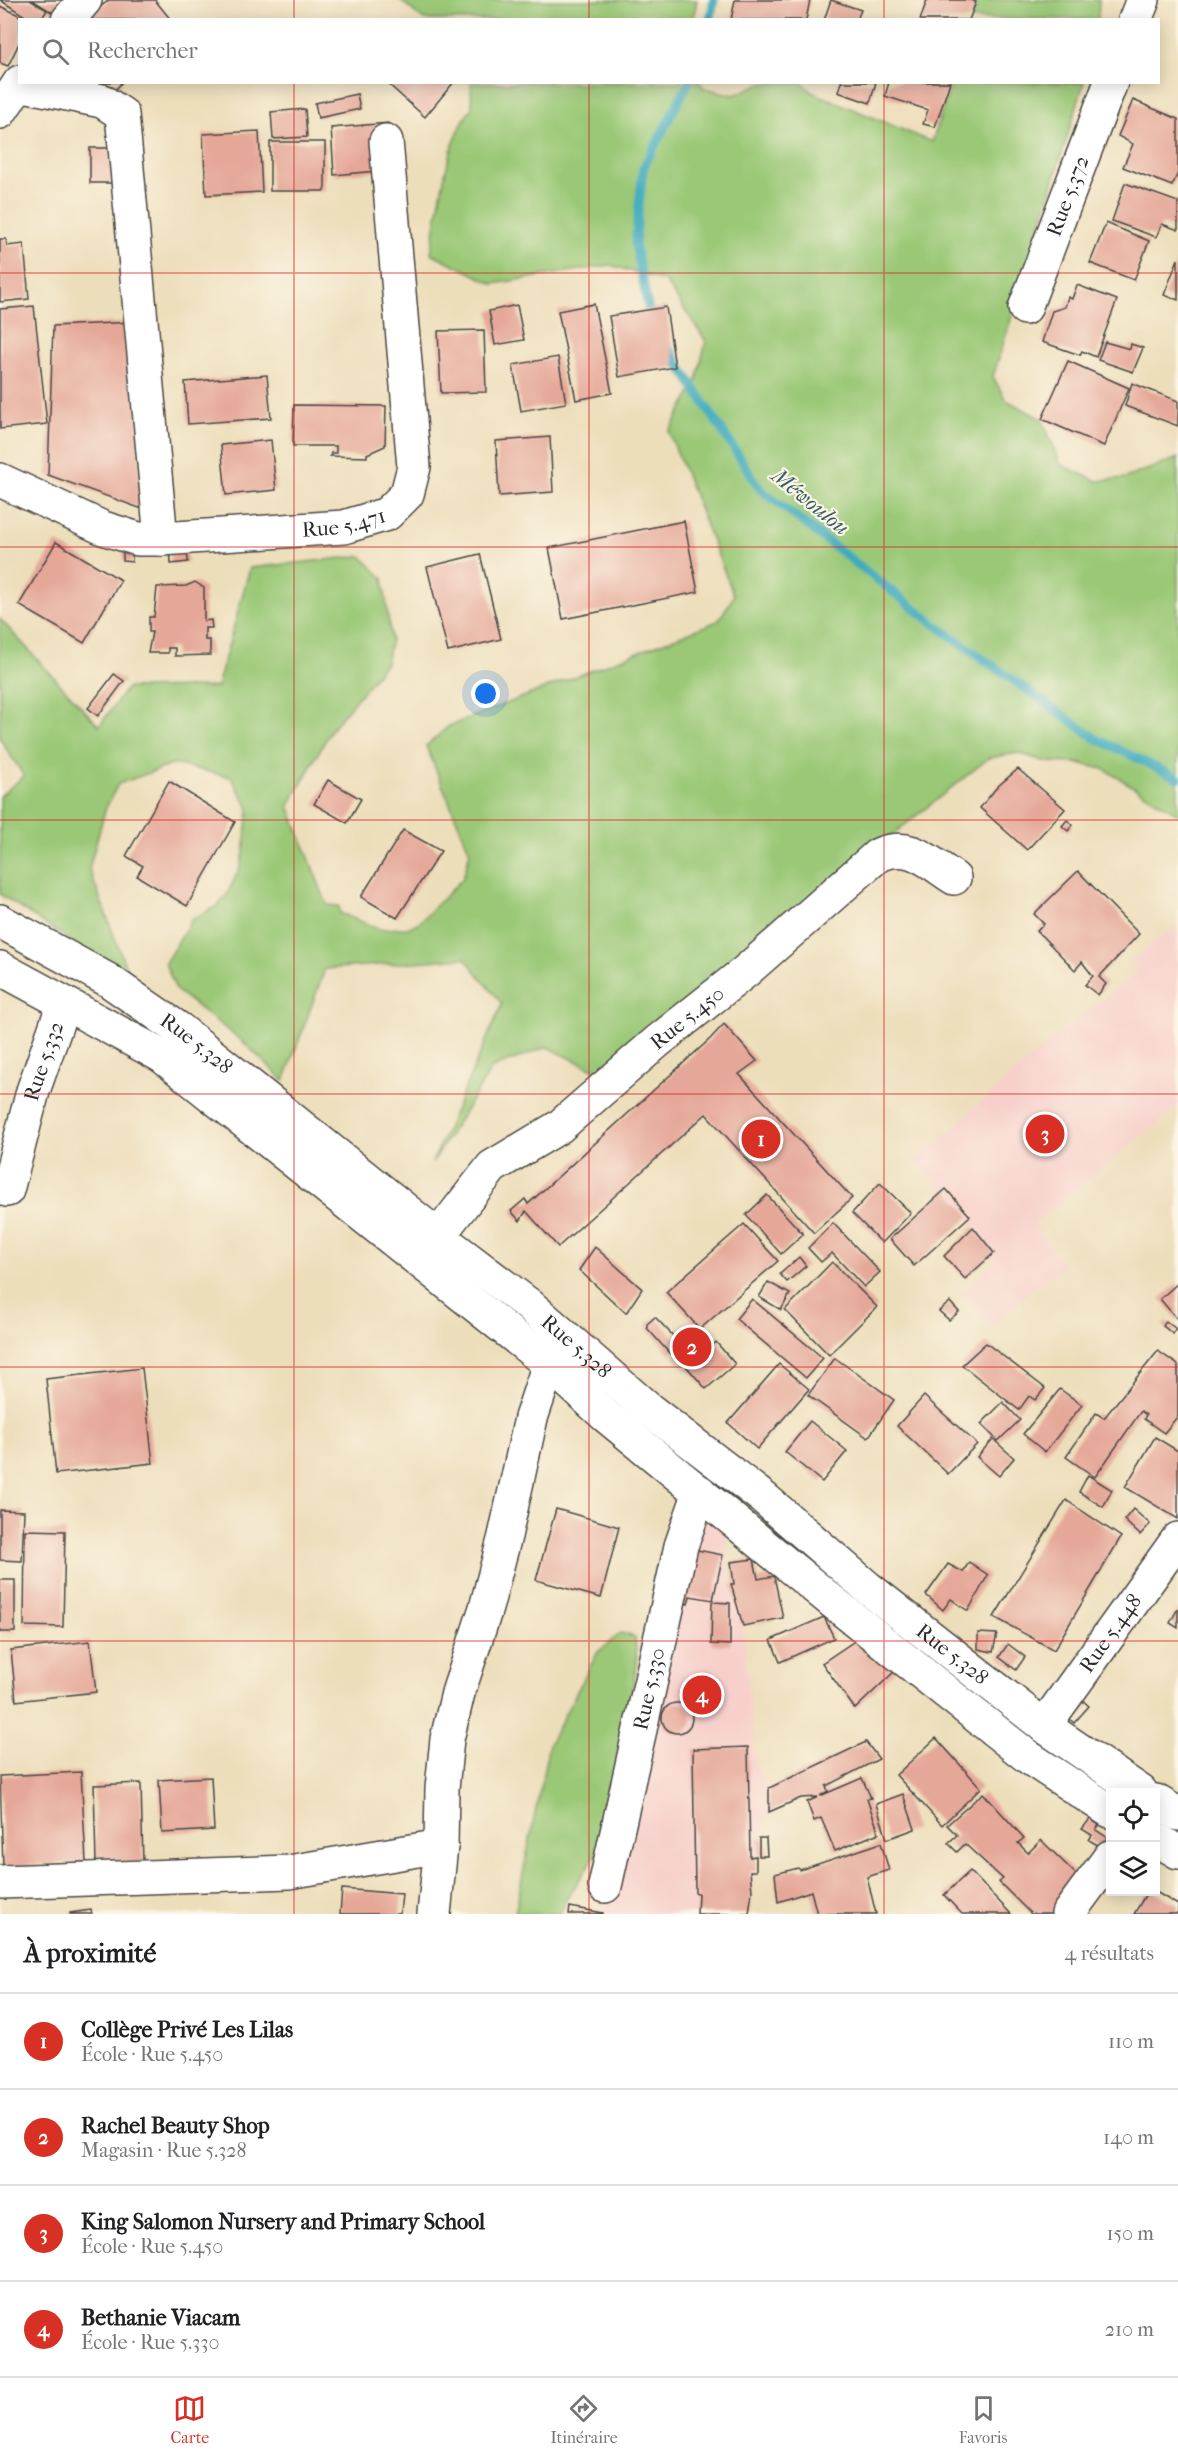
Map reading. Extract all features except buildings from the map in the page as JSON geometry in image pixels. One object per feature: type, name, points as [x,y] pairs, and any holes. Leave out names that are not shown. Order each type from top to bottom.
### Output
[{"type":"street","points":[[70,18],[85,0]]},
{"type":"street","points":[[1136,18],[1143,0]]},
{"type":"street","points":[[0,112],[19,84]]},
{"type":"street","points":[[25,84],[102,101],[123,114],[161,539]]},
{"type":"street","name":"Rue 5.372","points":[[1025,308],[1110,84]]},
{"type":"street","name":"Rue 5.471","points":[[0,480],[103,528],[138,539],[344,526],[387,514],[407,494],[414,467],[386,141]]},
{"type":"street","name":"Rue 5.450","points":[[438,1236],[492,1167],[559,1127],[658,1041],[746,971],[878,855],[891,849],[911,851],[954,878]]},
{"type":"street","name":"Rue 5.328","points":[[0,921],[108,980],[179,1029],[438,1236],[529,1305],[647,1408],[722,1464],[868,1588],[1044,1726],[1135,1788]]},
{"type":"street","name":"Rue 5.328","points":[[0,968],[162,1056],[549,1364],[606,1416],[844,1611],[1028,1757],[1106,1808]]},
{"type":"street","name":"Rue 5.332","points":[[7,1190],[33,1091],[64,1003]]},
{"type":"street","points":[[434,1914],[441,1846],[442,1788],[450,1727],[458,1693],[486,1608],[505,1536],[531,1418],[549,1364]]},
{"type":"street","name":"Rue 5.330","points":[[604,1886],[681,1546],[700,1492]]},
{"type":"street","name":"Rue 5.448","points":[[1044,1726],[1178,1539]]},
{"type":"street","points":[[1160,1804],[1178,1814]]},
{"type":"street","points":[[1160,1842],[1178,1852]]},
{"type":"street","points":[[0,1882],[289,1872],[441,1846]]},
{"type":"street","points":[[1068,1914],[1106,1862]]},
{"type":"shaded area","points":[[1173,928],[1178,933],[1178,1106],[1034,1224],[1064,1266],[1024,1296],[991,1327],[961,1293],[994,1262],[965,1214],[915,1162],[1036,1053],[1137,972],[1131,961]]},
{"type":"shaded area","points":[[697,1500],[724,1526],[731,1584],[743,1626],[756,1764],[768,1790],[769,1812],[756,1856],[750,1914],[604,1914],[679,1593]]},
{"type":"green space","points":[[400,0],[697,0],[693,18],[422,18]]},
{"type":"green space","points":[[978,0],[1099,0],[1098,18],[972,18]]},
{"type":"green space","points":[[471,84],[701,84],[704,88],[734,95],[760,84],[803,84],[812,92],[932,142],[952,84],[1084,84],[993,377],[1006,400],[1042,419],[1061,465],[1097,481],[1125,478],[1178,458],[1178,814],[1104,769],[1077,763],[1047,762],[1018,753],[989,758],[857,863],[610,1077],[547,1047],[492,1068],[432,1163],[502,1004],[465,958],[325,969],[284,1081],[242,1041],[176,990],[165,963],[192,919],[217,906],[227,895],[244,853],[249,808],[231,777],[174,764],[118,784],[105,810],[89,869],[128,973],[102,962],[0,894],[0,796],[24,776],[0,739],[0,619],[99,726],[127,688],[217,687],[250,568],[361,556],[383,578],[391,639],[386,663],[331,730],[289,806],[327,905],[339,906],[340,913],[379,929],[408,928],[421,921],[463,878],[470,852],[426,746],[449,726],[718,621],[734,596],[669,432],[696,384],[706,341],[665,281],[610,265],[493,284],[431,253],[449,157],[463,121],[472,108]]},
{"type":"green space","points":[[621,1633],[635,1637],[637,1665],[598,1851],[566,1900],[560,1914],[515,1914],[549,1744],[598,1652]]},
{"type":"waterway","name":"Méwoulou","points":[[710,18],[714,0]]},
{"type":"waterway","name":"Méwoulou","points":[[651,321],[635,244],[643,168],[688,84]]},
{"type":"waterway","name":"Méwoulou","points":[[667,346],[760,489],[941,629],[1095,738],[1178,778]]},
{"type":"place","name":"King Salomon Nursery and Primary School","points":[[1045,1134]]},
{"type":"place","name":"Collège Privé Les Lilas","points":[[761,1139]]},
{"type":"place","name":"Rachel Beauty Shop","points":[[692,1347]]},
{"type":"place","name":"Bethanie Viacam","points":[[702,1695]]}]
